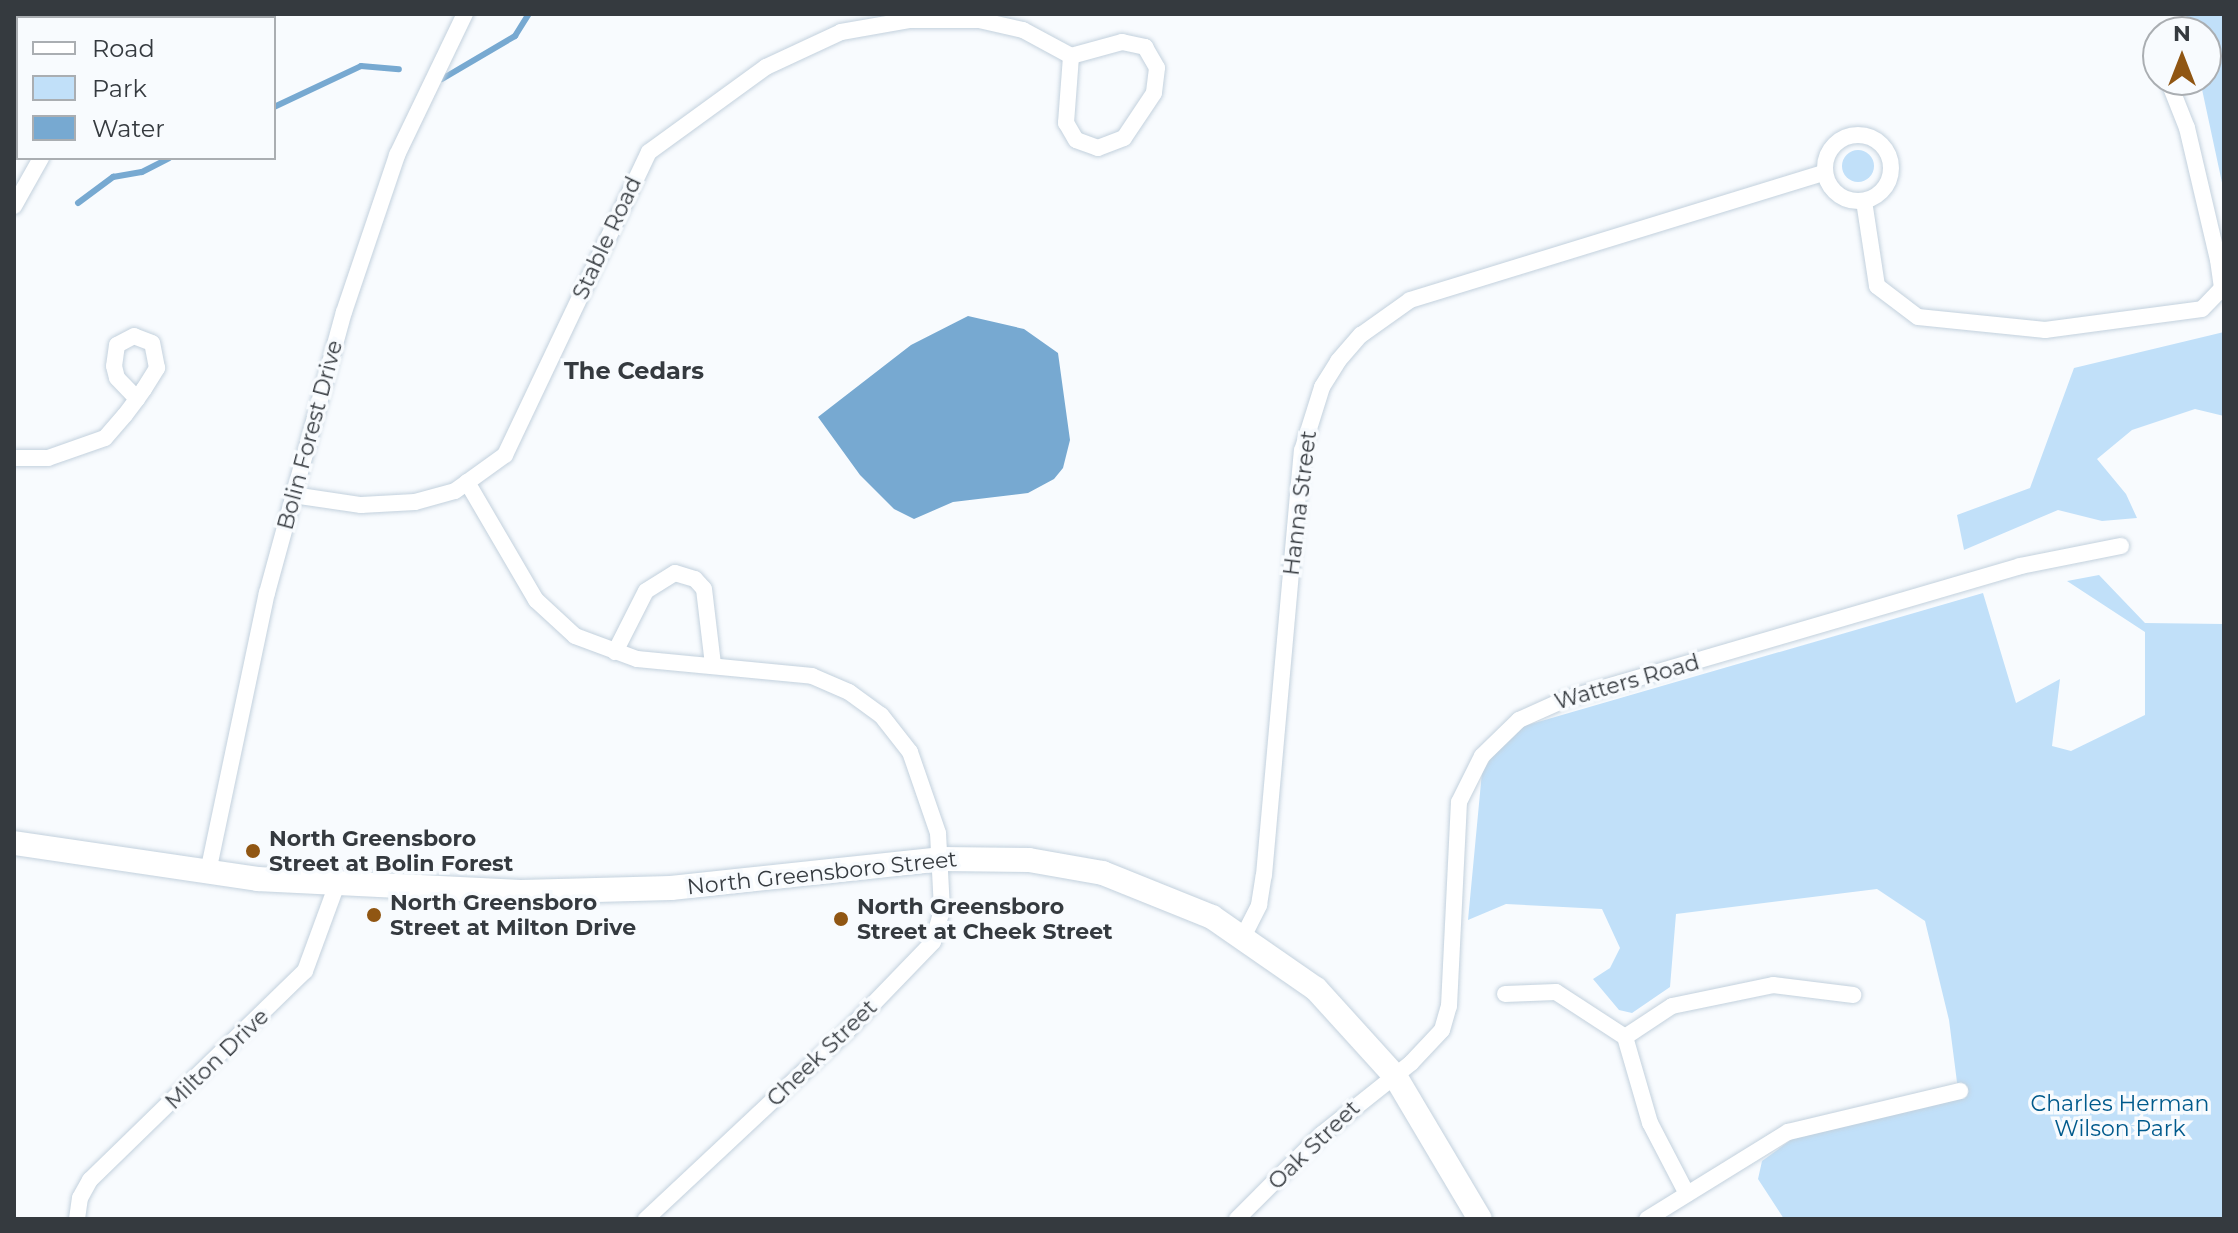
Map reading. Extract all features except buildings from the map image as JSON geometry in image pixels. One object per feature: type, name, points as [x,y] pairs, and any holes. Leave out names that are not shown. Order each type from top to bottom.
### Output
[{"type":"main road","name":"North Greensboro Street","points":[[14,843],[208,872],[337,884],[521,892],[671,888],[942,859],[1029,860],[1103,873],[1181,901],[1244,935],[1316,989],[1395,1076],[1480,1219]]},
{"type":"street","name":"Bolin Forest Drive","points":[[208,872],[293,495],[382,198],[465,14]]},
{"type":"street","name":"Stable Road","points":[[293,495],[361,505],[415,502],[467,482],[505,455],[537,396],[629,186],[649,152],[685,122],[796,51],[841,32],[909,20],[979,20],[1023,30],[1071,56]]},
{"type":"street","points":[[1122,42],[1145,47],[1157,68],[1154,93],[1124,138],[1098,148],[1076,140],[1066,123],[1071,56],[1122,42]]},
{"type":"street","points":[[1864,201],[1877,286],[1918,317],[2045,330],[2202,309],[2222,288],[2187,128],[2174,96]]},
{"type":"street","points":[[1848,136],[1881,143],[1891,174],[1879,194],[1864,201],[1835,192],[1825,172],[1830,150],[1848,136]]},
{"type":"street","points":[[14,206],[40,160]]},
{"type":"street","name":"Hanna Street","points":[[1244,935],[1259,905],[1264,875],[1302,451],[1322,387],[1338,361],[1361,335],[1410,300],[1825,172]]},
{"type":"street","points":[[14,458],[48,458],[105,438],[137,399]]},
{"type":"street","name":"Cheek Street","points":[[467,482],[536,600],[575,636],[615,652],[812,676],[849,692],[881,715],[910,752],[925,787],[942,859],[939,926],[920,958],[646,1219]]},
{"type":"street","name":"Watters Road","points":[[1395,1076],[1432,1043],[1449,1006],[1459,802],[1482,756],[1519,720],[1566,699],[2020,566],[2121,546]]},
{"type":"street","points":[[615,652],[646,591],[675,573],[695,579],[704,589],[713,665]]},
{"type":"street","name":"Milton Drive","points":[[77,1219],[80,1198],[90,1180],[305,971],[337,884]]},
{"type":"street","points":[[1625,1037],[1672,1006],[1773,985],[1853,995]]},
{"type":"street","points":[[1505,994],[1556,992],[1625,1037],[1650,1123],[1687,1194]]},
{"type":"street","name":"Oak Street","points":[[1237,1219],[1322,1134],[1395,1076]]},
{"type":"street","points":[[1647,1219],[1788,1132],[1960,1091]]},
{"type":"green space","points":[[2224,14],[2224,192],[2203,96],[2222,96],[2222,16],[2186,16]]},
{"type":"green space","points":[[1858,150],[1869,155],[1874,166],[1869,177],[1858,182],[1847,177],[1842,166],[1847,155]]},
{"type":"green space","points":[[2224,332],[2224,416],[2195,409],[2132,430],[2097,459],[2126,494],[2137,518],[2102,521],[2058,510],[1964,550],[1957,515],[2030,488],[2074,368]]},
{"type":"green space","name":"Charles Herman Wilson Park","points":[[2099,575],[2145,623],[2224,624],[2224,1219],[1784,1219],[1758,1179],[1762,1161],[1795,1137],[1958,1090],[1949,1020],[1925,921],[1877,889],[1676,914],[1670,987],[1632,1013],[1619,1010],[1593,979],[1610,968],[1620,948],[1602,909],[1506,904],[1468,920],[1482,772],[1510,730],[1983,593],[2016,703],[2060,679],[2052,746],[2071,751],[2145,715],[2145,632],[2067,581]]},
{"type":"water","points":[[968,316],[1024,329],[1058,353],[1070,440],[1063,468],[1054,479],[1028,493],[953,502],[914,519],[894,509],[860,475],[818,417],[911,345]]},
{"type":"waterway","points":[[442,79],[515,36],[529,14]]},
{"type":"waterway","points":[[276,106],[361,66],[399,69]]},
{"type":"waterway","points":[[78,203],[113,177],[142,172],[165,160]]},
{"type":"place","name":"North Greensboro Street at Bolin Forest","points":[[253,851]]},
{"type":"place","name":"North Greensboro Street at Milton Drive","points":[[374,915]]},
{"type":"place","name":"North Greensboro Street at Cheek Street","points":[[841,919]]},
{"type":"district","name":"The Cedars","points":[[634,371]]}]
